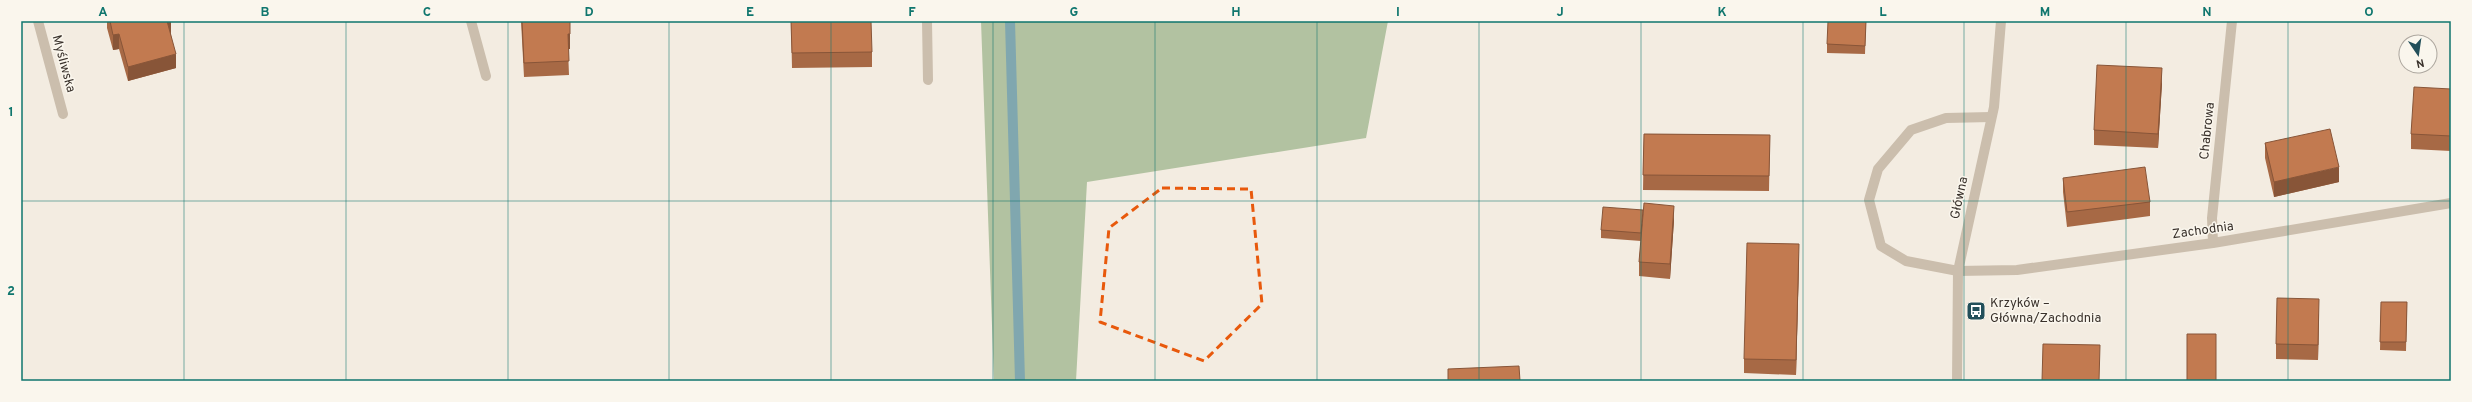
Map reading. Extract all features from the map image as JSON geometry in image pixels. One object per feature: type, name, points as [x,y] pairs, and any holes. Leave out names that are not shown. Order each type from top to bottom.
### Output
[{"type":"street","name":"Myśliwska","points":[[38,21],[63,114]]},
{"type":"street","points":[[471,21],[486,76]]},
{"type":"street","points":[[927,21],[928,80]]},
{"type":"street","name":"Główna","points":[[1957,381],[1958,271],[1991,118],[2001,21]]},
{"type":"street","name":"Chabrowa","points":[[2213,243],[2212,218],[2232,21]]},
{"type":"street","name":"Zachodnia","points":[[1991,118],[1946,118],[1911,130],[1878,169],[1869,200],[1881,246],[1906,261],[1958,271],[2017,270],[2213,243],[2451,202]]},
{"type":"highlighted area","points":[[1162,188],[1251,189],[1262,304],[1204,361],[1100,322],[1109,228]]},
{"type":"green space","points":[[981,21],[1388,21],[1366,138],[1087,182],[1076,381],[994,381]]},
{"type":"building","points":[[110,21],[167,21],[176,54],[128,67],[119,34],[113,35]]},
{"type":"building","points":[[522,21],[570,21],[570,34],[568,34],[569,61],[524,63]]},
{"type":"building","points":[[791,21],[871,21],[872,52],[792,53]]},
{"type":"building","points":[[1828,21],[1866,21],[1865,46],[1827,44]]},
{"type":"building","points":[[2097,65],[2162,68],[2158,134],[2094,130]]},
{"type":"building","points":[[2414,87],[2451,89],[2451,136],[2411,134]]},
{"type":"building","points":[[2330,129],[2339,167],[2274,182],[2265,143]]},
{"type":"building","points":[[1644,134],[1770,135],[1769,176],[1643,175]]},
{"type":"building","points":[[2145,167],[2150,202],[2067,212],[2063,178]]},
{"type":"building","points":[[1644,203],[1674,206],[1670,264],[1639,262]]},
{"type":"building","points":[[1603,207],[1643,210],[1641,233],[1601,230]]},
{"type":"building","points":[[1747,243],[1799,244],[1796,360],[1744,359]]},
{"type":"building","points":[[2277,298],[2319,299],[2318,345],[2276,344]]},
{"type":"building","points":[[2381,302],[2407,302],[2406,342],[2380,342]]},
{"type":"building","points":[[2187,334],[2216,334],[2216,381],[2187,381]]},
{"type":"building","points":[[2043,344],[2100,345],[2099,381],[2042,381]]},
{"type":"building","points":[[1519,366],[1520,381],[1448,381],[1448,369]]},
{"type":"waterway","points":[[1010,21],[1020,381]]},
{"type":"place","name":"Krzyków – Główna/Zachodnia","points":[[1976,311]]}]
